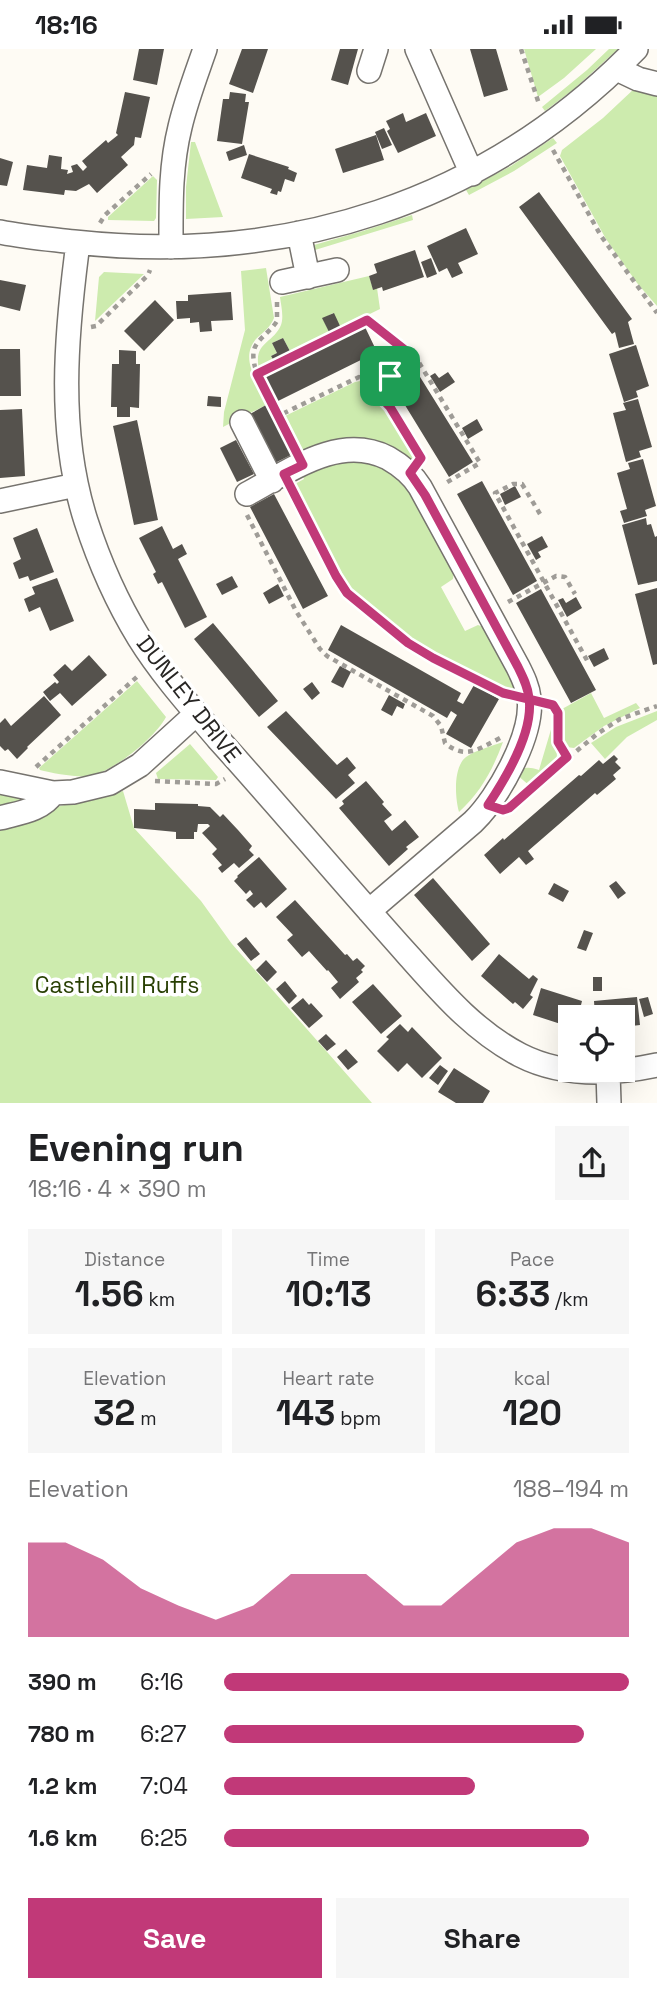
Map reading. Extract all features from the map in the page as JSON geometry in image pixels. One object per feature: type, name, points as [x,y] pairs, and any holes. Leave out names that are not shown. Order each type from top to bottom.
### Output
[{"type":"street","points":[[171,247],[171,188],[174,164],[183,112],[205,49]]},
{"type":"street","points":[[369,71],[376,49]]},
{"type":"street","points":[[417,49],[472,173]]},
{"type":"street","points":[[0,232],[78,243],[171,247],[233,244],[354,220],[425,195],[511,151],[551,124],[617,69],[636,49]]},
{"type":"street","points":[[617,69],[657,84]]},
{"type":"street","points":[[299,233],[308,277]]},
{"type":"street","name":"DUNLEY DRIVE","points":[[78,243],[66,381],[76,485],[86,522],[103,566],[130,622],[155,661],[197,714],[447,999],[474,1025],[514,1052],[538,1063],[558,1068]]},
{"type":"street","points":[[279,290],[308,277],[337,270]]},
{"type":"street","points":[[242,422],[287,473]]},
{"type":"street","points":[[247,494],[335,451],[358,449],[380,454],[410,473],[425,495],[522,675],[530,701],[522,740],[509,770],[488,805],[369,911]]},
{"type":"street","points":[[0,501],[76,485]]},
{"type":"street","points":[[10,784],[53,793],[99,786],[131,772],[197,714]]},
{"type":"street","points":[[0,818],[37,807],[45,803],[53,793]]},
{"type":"street","name":"DUNLEY DRIVE","points":[[635,1068],[657,1065]]},
{"type":"street","points":[[608,1082],[609,1103]]},
{"type":"path","points":[[521,49],[539,104]]},
{"type":"path","points":[[553,150],[601,236],[657,313]]},
{"type":"path","points":[[100,223],[105,215],[151,174],[174,164]]},
{"type":"path","points":[[92,327],[148,275],[150,270]]},
{"type":"path","points":[[279,290],[278,321],[258,343],[253,355],[257,374],[278,416],[287,473],[336,576],[347,593],[408,643],[503,693],[553,705],[559,717],[558,742],[567,757]]},
{"type":"path","points":[[257,374],[363,321],[370,322],[418,361],[480,463],[425,495]]},
{"type":"path","points":[[372,388],[395,372],[410,354]]},
{"type":"path","points":[[278,416],[355,379],[364,379],[390,407],[421,458],[410,473]]},
{"type":"path","points":[[540,514],[522,484],[513,484],[495,493],[589,664]]},
{"type":"path","points":[[247,494],[247,519],[296,611],[327,656],[433,716],[441,726],[445,743],[458,752],[468,752],[506,736],[522,740]]},
{"type":"path","points":[[489,613],[556,576],[565,577],[575,594]]},
{"type":"path","points":[[10,784],[37,767],[155,661]]},
{"type":"path","points":[[488,805],[503,810],[509,808],[567,757],[609,726],[632,714],[657,706]]},
{"type":"path","points":[[131,772],[154,781],[216,784],[244,768]]},
{"type":"green space","points":[[524,49],[596,49],[538,97]]},
{"type":"green space","points":[[609,49],[618,49],[545,111],[542,107]]},
{"type":"green space","points":[[635,88],[657,93],[657,306],[606,239],[560,156],[562,150],[603,118]]},
{"type":"green space","points":[[553,138],[557,143],[514,171],[469,195],[466,190],[511,166]]},
{"type":"green space","points":[[191,142],[195,142],[223,217],[186,219]]},
{"type":"green space","points":[[153,176],[157,180],[154,221],[108,220],[108,217]]},
{"type":"green space","points":[[412,215],[413,220],[315,250],[314,245]]},
{"type":"green space","points":[[266,268],[274,318],[251,346],[249,361],[266,405],[223,427],[224,412],[245,330],[241,271]]},
{"type":"green space","points":[[104,272],[144,274],[95,321],[99,277]]},
{"type":"green space","points":[[369,276],[373,289],[377,288],[380,309],[341,328],[333,313],[323,319],[330,334],[291,353],[283,338],[272,343],[277,353],[271,356],[274,361],[259,369],[261,348],[281,325],[280,297]]},
{"type":"green space","points":[[360,381],[389,411],[417,457],[413,460],[384,444],[358,439],[331,442],[301,453],[283,417]]},
{"type":"green space","points":[[338,460],[365,460],[389,469],[406,484],[454,571],[453,579],[441,587],[465,631],[478,625],[486,628],[516,687],[514,690],[503,689],[490,683],[399,633],[369,609],[344,581],[323,546],[293,485],[304,479],[302,473]]},
{"type":"green space","points":[[137,681],[166,717],[153,735],[121,761],[99,773],[72,776],[40,770],[39,768]]},
{"type":"green space","points":[[591,693],[604,718],[636,703],[640,708],[604,726],[574,748],[566,747],[561,740],[562,709]]},
{"type":"green space","points":[[657,711],[657,720],[627,737],[605,759],[591,743],[616,727]]},
{"type":"green space","points":[[555,716],[556,762],[554,767],[530,786],[517,775],[526,768],[539,770]]},
{"type":"green space","points":[[503,742],[485,780],[459,812],[456,783],[462,762],[474,752]]},
{"type":"green space","points":[[190,744],[218,777],[216,780],[158,779],[156,773]]},
{"type":"green space","name":"Castlehill Ruffs","points":[[0,790],[28,797],[52,808],[123,791],[134,828],[201,901],[232,944],[372,1103],[0,1103]]},
{"type":"building","points":[[139,49],[164,49],[157,85],[133,80]]},
{"type":"building","points":[[242,49],[268,49],[253,93],[229,84]]},
{"type":"building","points":[[340,49],[358,49],[348,85],[331,80]]},
{"type":"building","points":[[470,49],[496,49],[508,90],[484,97]]},
{"type":"building","points":[[125,92],[150,97],[141,138],[135,137],[134,145],[121,157],[128,165],[97,193],[89,184],[76,191],[65,190],[64,195],[23,190],[27,165],[47,168],[49,155],[62,157],[61,169],[68,170],[67,174],[73,172],[71,166],[77,164],[83,171],[87,167],[82,161],[106,140],[108,143],[118,135],[116,133]]},
{"type":"building","points":[[230,92],[246,94],[245,102],[249,102],[242,144],[217,141],[223,99],[229,99]]},
{"type":"building","points":[[403,113],[406,122],[426,113],[436,136],[398,153],[387,131],[390,129],[386,121]]},
{"type":"building","points":[[384,128],[392,145],[382,149],[375,132]]},
{"type":"building","points":[[376,135],[384,160],[343,173],[335,149]]},
{"type":"building","points":[[244,145],[247,155],[229,161],[226,152]]},
{"type":"building","points":[[249,154],[289,167],[288,169],[297,173],[294,182],[285,179],[281,192],[278,191],[277,195],[270,193],[272,189],[241,178]]},
{"type":"building","points":[[0,158],[13,162],[7,186],[0,185]]},
{"type":"building","points":[[539,192],[632,319],[628,322],[634,344],[619,348],[615,332],[612,334],[519,207]]},
{"type":"building","points":[[466,228],[478,254],[458,263],[463,273],[452,278],[447,268],[439,272],[427,246]]},
{"type":"building","points":[[415,250],[424,277],[383,291],[382,287],[373,290],[369,276],[377,273],[374,264]]},
{"type":"building","points":[[431,258],[437,274],[427,278],[421,262]]},
{"type":"building","points":[[0,280],[26,285],[20,311],[0,306]]},
{"type":"building","points":[[231,292],[233,320],[211,321],[212,331],[200,332],[199,322],[190,323],[190,318],[177,319],[176,301],[188,301],[188,295]]},
{"type":"building","points":[[155,300],[174,320],[144,351],[124,331]]},
{"type":"building","points":[[334,313],[341,328],[330,334],[322,318]]},
{"type":"building","points":[[365,327],[377,352],[274,403],[262,377]]},
{"type":"building","points":[[283,338],[291,353],[274,361],[271,356],[277,353],[272,343]]},
{"type":"building","points":[[636,345],[649,386],[636,391],[638,397],[624,402],[609,354]]},
{"type":"building","points":[[0,349],[20,349],[21,396],[0,396]]},
{"type":"building","points":[[119,350],[136,351],[136,364],[140,364],[139,408],[130,407],[130,417],[117,417],[117,407],[111,407],[112,364],[119,364]]},
{"type":"building","points":[[412,364],[473,462],[449,477],[389,379]]},
{"type":"building","points":[[448,372],[455,382],[440,392],[430,376],[435,373],[439,378]]},
{"type":"building","points":[[208,396],[221,397],[221,407],[207,406]]},
{"type":"building","points":[[638,399],[652,447],[639,451],[641,457],[626,462],[613,413],[626,410],[623,403]]},
{"type":"building","points":[[266,405],[291,455],[275,463],[250,414]]},
{"type":"building","points":[[22,409],[25,476],[0,478],[0,410]]},
{"type":"building","points":[[477,419],[483,430],[468,439],[462,428]]},
{"type":"building","points":[[137,420],[158,520],[134,525],[113,426]]},
{"type":"building","points":[[236,440],[254,474],[237,482],[220,448]]},
{"type":"building","points":[[643,459],[656,506],[645,510],[647,516],[624,523],[620,511],[627,509],[617,473],[630,469],[628,463]]},
{"type":"building","points":[[482,481],[537,581],[513,595],[457,494]]},
{"type":"building","points":[[515,486],[521,497],[505,505],[500,494]]},
{"type":"building","points":[[274,494],[328,596],[303,609],[250,507]]},
{"type":"building","points":[[646,518],[647,525],[651,524],[655,537],[657,536],[657,581],[638,585],[622,525]]},
{"type":"building","points":[[162,526],[173,549],[182,544],[187,554],[178,559],[207,617],[185,628],[162,582],[158,584],[153,574],[156,572],[139,538]]},
{"type":"building","points":[[37,528],[54,572],[30,581],[28,576],[19,579],[13,563],[21,559],[13,538]]},
{"type":"building","points":[[542,536],[548,547],[538,552],[541,557],[536,560],[527,544]]},
{"type":"building","points":[[232,576],[238,587],[222,595],[216,584]]},
{"type":"building","points":[[57,578],[74,621],[50,631],[40,607],[29,612],[24,599],[35,594],[32,587]]},
{"type":"building","points":[[278,584],[284,596],[269,604],[263,593]]},
{"type":"building","points":[[657,588],[657,664],[653,665],[635,594]]},
{"type":"building","points":[[541,589],[596,690],[571,703],[516,603]]},
{"type":"building","points":[[576,597],[582,608],[567,617],[558,600],[563,598],[566,603]]},
{"type":"building","points":[[213,623],[278,701],[259,717],[194,639]]},
{"type":"building","points":[[341,625],[461,693],[457,701],[463,704],[474,685],[499,699],[471,748],[446,734],[457,715],[451,711],[447,718],[328,650]]},
{"type":"building","points":[[604,648],[609,659],[594,667],[588,656]]},
{"type":"building","points":[[89,655],[107,675],[72,706],[60,693],[50,701],[43,692],[55,682],[59,682],[53,675],[65,664],[72,671]]},
{"type":"building","points":[[340,666],[351,672],[343,688],[331,682]]},
{"type":"building","points":[[312,682],[320,693],[312,700],[303,689]]},
{"type":"building","points":[[389,695],[405,704],[403,709],[397,706],[392,716],[381,710]]},
{"type":"building","points":[[44,696],[61,715],[17,759],[8,749],[5,751],[0,746],[0,723],[5,718],[11,726]]},
{"type":"building","points":[[286,711],[337,765],[347,757],[356,768],[348,775],[355,783],[336,799],[267,727]]},
{"type":"building","points":[[614,755],[618,759],[615,762],[621,768],[613,775],[616,779],[597,795],[595,793],[528,851],[534,859],[526,865],[519,857],[500,874],[484,855],[579,775],[599,760],[603,764]]},
{"type":"building","points":[[366,781],[392,815],[384,821],[392,831],[405,820],[419,837],[389,866],[339,808],[344,804],[342,801]]},
{"type":"building","points":[[155,803],[198,804],[210,807],[220,817],[223,814],[238,830],[252,846],[249,850],[254,855],[239,868],[234,863],[222,873],[218,868],[222,865],[212,854],[217,849],[202,833],[210,826],[208,824],[198,824],[194,839],[176,839],[176,832],[134,828],[134,809],[155,810]]},
{"type":"building","points":[[259,857],[287,889],[266,908],[261,902],[254,908],[246,900],[253,894],[250,890],[246,894],[234,881]]},
{"type":"building","points":[[433,878],[490,944],[472,961],[414,895]]},
{"type":"building","points":[[616,881],[626,893],[618,899],[609,886]]},
{"type":"building","points":[[554,883],[569,891],[563,902],[548,894]]},
{"type":"building","points":[[295,900],[345,955],[353,961],[357,958],[365,966],[356,978],[359,982],[340,999],[331,988],[338,982],[309,951],[302,957],[287,940],[293,935],[276,917]]},
{"type":"building","points":[[584,930],[593,933],[586,951],[577,948]]},
{"type":"building","points":[[246,937],[260,954],[251,961],[237,944]]},
{"type":"building","points":[[499,954],[529,979],[533,975],[538,979],[530,995],[533,997],[523,1009],[515,1002],[513,1004],[481,976]]},
{"type":"building","points":[[266,960],[277,972],[267,982],[256,970]]},
{"type":"building","points":[[593,977],[602,977],[602,991],[593,991]]},
{"type":"building","points":[[285,981],[297,996],[289,1004],[276,989]]},
{"type":"building","points":[[373,984],[402,1016],[381,1034],[352,1002]]},
{"type":"building","points":[[541,988],[582,1001],[581,1005],[558,1005],[558,1023],[533,1015]]},
{"type":"building","points":[[637,997],[640,1025],[635,1026],[635,1005],[594,1005],[594,1001]]},
{"type":"building","points":[[648,997],[653,1014],[644,1017],[639,999]]},
{"type":"building","points":[[303,998],[323,1016],[309,1028],[291,1008]]},
{"type":"building","points":[[400,1024],[408,1032],[412,1027],[442,1058],[422,1078],[407,1063],[398,1072],[377,1051],[389,1039],[386,1037]]},
{"type":"building","points":[[326,1034],[336,1044],[327,1051],[318,1041]]},
{"type":"building","points":[[346,1049],[358,1062],[348,1070],[337,1057]]},
{"type":"building","points":[[440,1065],[448,1071],[438,1085],[429,1078]]},
{"type":"building","points":[[454,1068],[490,1091],[483,1103],[456,1103],[438,1092]]},
{"type":"route","points":[[390,376],[372,388],[390,407],[421,458],[410,473],[425,495],[518,667],[528,691],[530,701],[529,713],[520,746],[488,805],[503,810],[509,808],[567,757],[558,742],[559,717],[556,709],[553,705],[530,701],[503,693],[433,658],[408,643],[347,593],[284,474],[303,465],[257,374],[367,320],[410,354],[390,376]]}]
